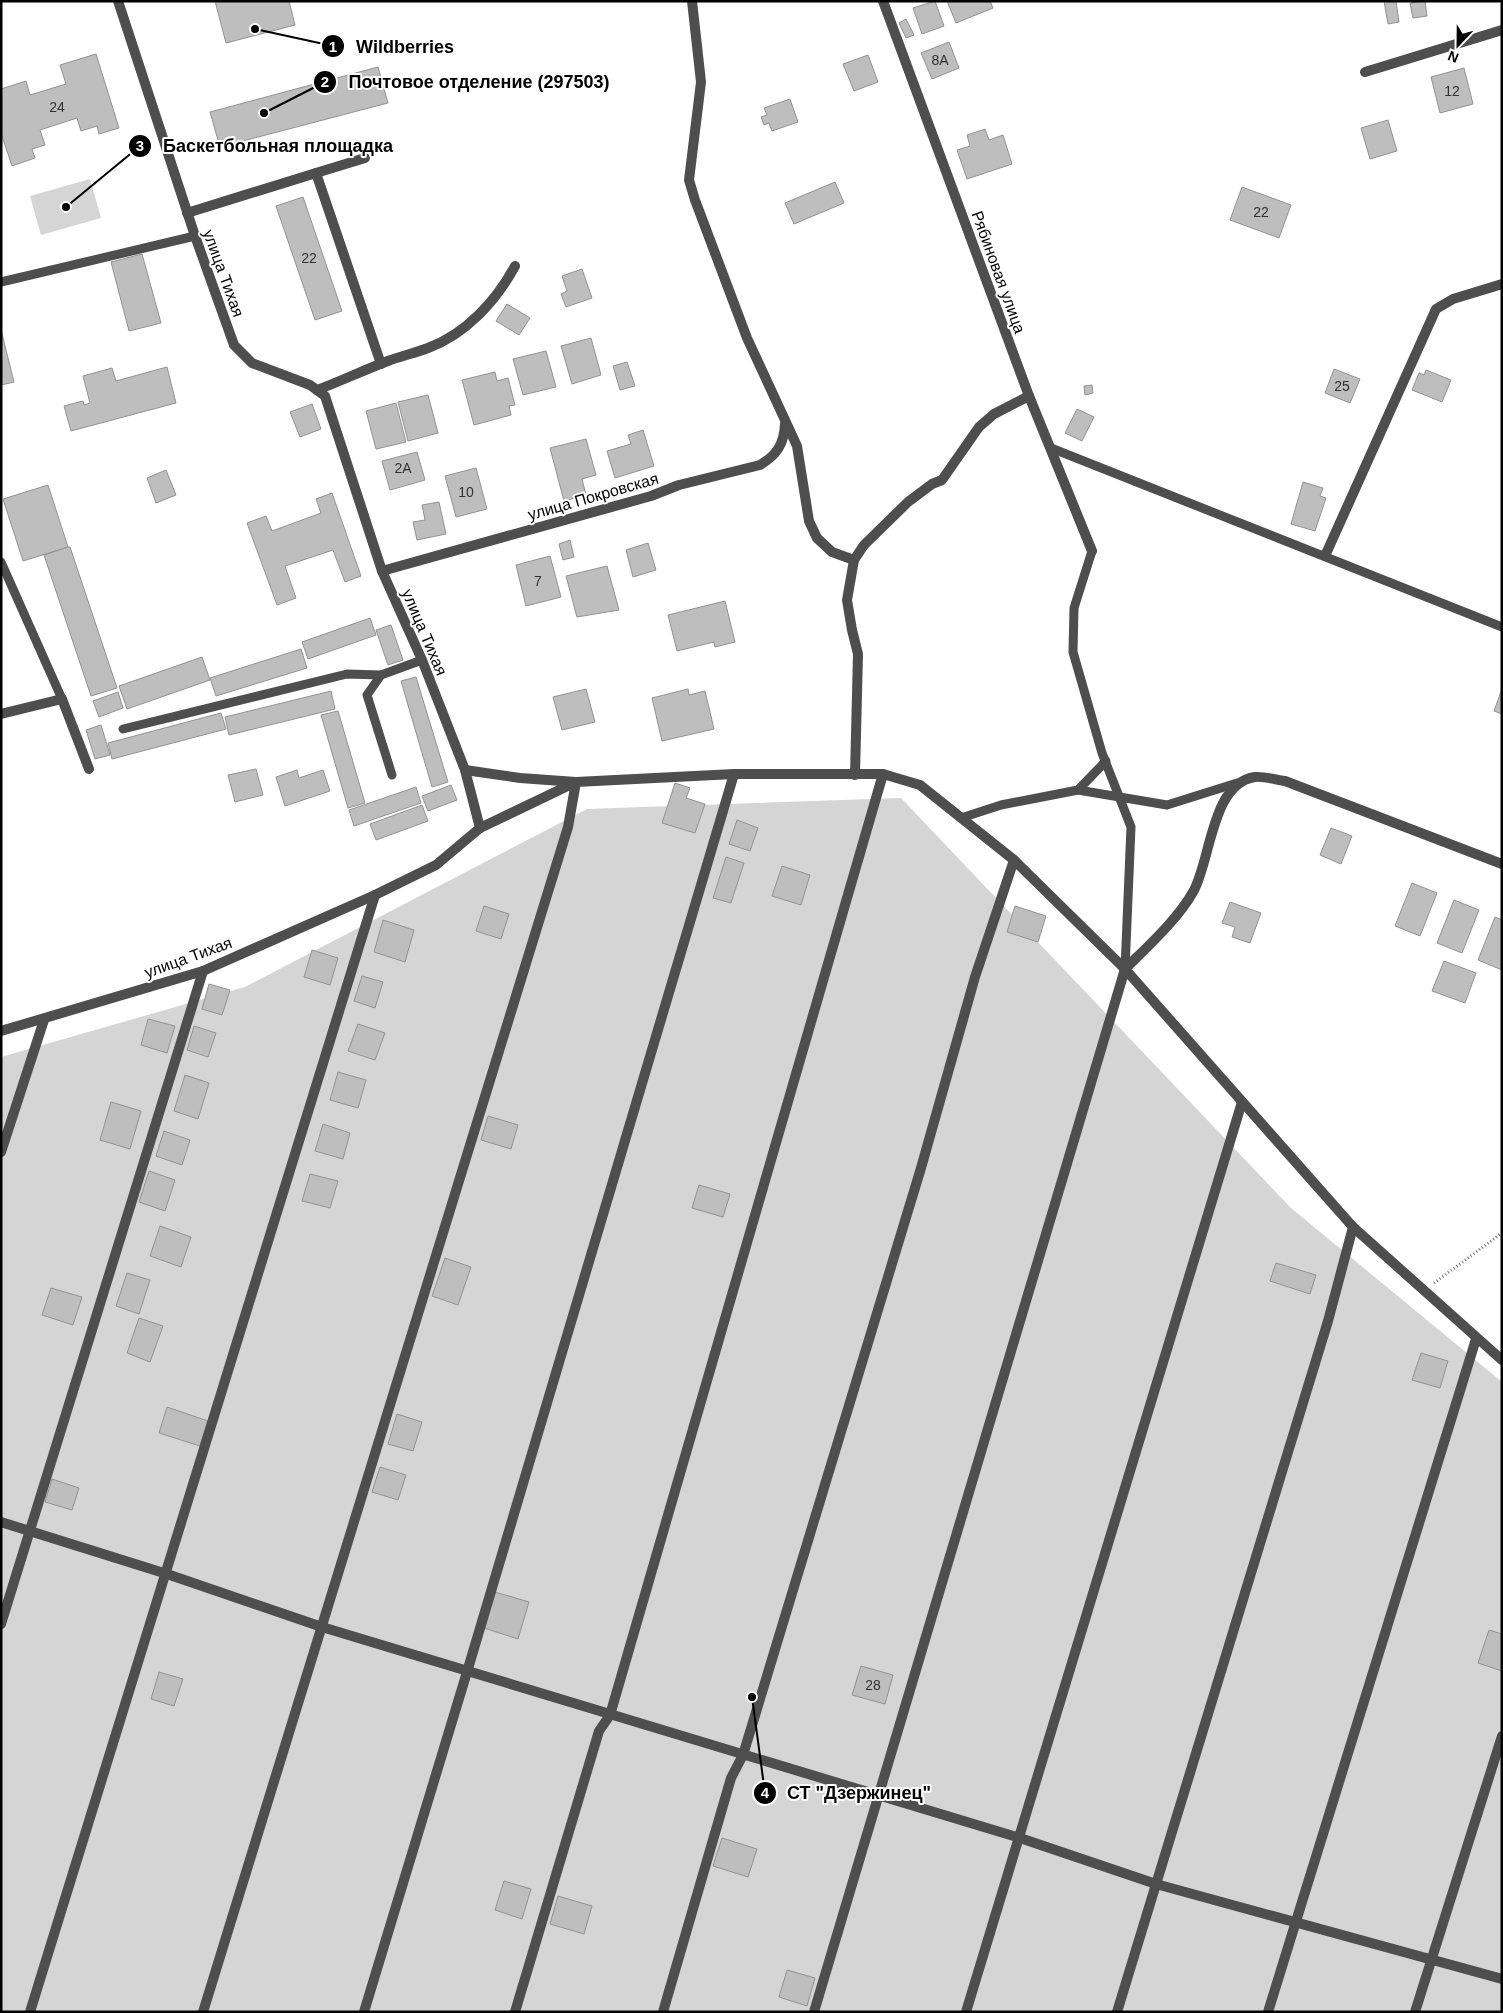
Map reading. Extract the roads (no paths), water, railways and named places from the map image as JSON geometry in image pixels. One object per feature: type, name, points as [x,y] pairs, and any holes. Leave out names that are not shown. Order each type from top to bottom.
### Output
[{"type":"street","name":"улица Тихая","points":[[1,1030],[44,1020],[203,971],[375,895],[436,865],[480,828],[465,770],[422,660],[382,571],[325,396],[310,385],[252,363],[234,345],[187,213],[118,1]]},
{"type":"street","points":[[692,1],[701,82],[689,180],[747,338],[797,446],[809,521],[816,538],[832,552],[854,560]]},
{"type":"street","name":"Рябиновая улица","points":[[883,1],[1029,396],[1052,448],[1092,551]]},
{"type":"street","points":[[1366,72],[1502,30]]},
{"type":"street","points":[[187,213],[365,158]]},
{"type":"street","points":[[316,174],[381,364]]},
{"type":"street","points":[[317,390],[381,364],[430,348],[457,333],[480,314],[506,283],[515,266]]},
{"type":"street","points":[[1325,556],[1436,309],[1453,299],[1502,284]]},
{"type":"street","points":[[856,775],[858,654],[852,630],[848,600],[854,560],[864,545],[908,502],[946,476],[979,427],[994,414],[1029,396]]},
{"type":"street","name":"улица Покровская","points":[[382,571],[651,496],[679,485],[760,465],[769,460],[783,443],[785,422]]},
{"type":"street","points":[[1,714],[62,699],[89,769]]},
{"type":"street","points":[[465,770],[520,778],[576,782],[734,774],[883,774],[920,785],[1014,860],[1125,969],[1353,1227],[1476,1339],[1502,1360]]},
{"type":"street","points":[[364,2012],[468,1672],[734,774]]},
{"type":"street","points":[[515,2012],[599,1731],[610,1714],[883,774]]},
{"type":"street","points":[[814,2012],[1125,969],[1160,934],[1194,892],[1221,805],[1237,783],[1255,777],[1285,781],[1502,864]]},
{"type":"street","points":[[480,828],[576,782]]},
{"type":"street","points":[[203,2012],[568,827],[576,782]]},
{"type":"street","points":[[663,2012],[731,1778],[743,1756],[921,1168],[975,977],[1014,860]]},
{"type":"street","points":[[30,2012],[167,1574],[375,895]]},
{"type":"street","points":[[1,1624],[203,971]]},
{"type":"street","points":[[1,1152],[44,1020]]},
{"type":"street","points":[[966,2012],[1242,1102]]},
{"type":"street","points":[[1117,2012],[1328,1321],[1353,1227]]},
{"type":"street","points":[[1268,2012],[1476,1339]]},
{"type":"street","points":[[1,1522],[167,1574],[322,1627],[743,1756],[1020,1838],[1156,1884],[1502,1979]]},
{"type":"street","points":[[1415,2012],[1502,1736]]},
{"type":"lane","points":[[1,282],[195,236]]},
{"type":"lane","points":[[1052,448],[1502,627]]},
{"type":"lane","points":[[1092,551],[1074,608],[1073,652],[1102,753],[1131,827],[1125,969]]},
{"type":"lane","points":[[1,562],[62,699]]},
{"type":"lane","points":[[123,729],[347,674],[381,675],[422,660]]},
{"type":"lane","points":[[381,675],[367,695],[392,775]]},
{"type":"lane","points":[[1078,790],[1106,762]]},
{"type":"lane","points":[[961,818],[1002,805],[1078,790],[1167,805],[1237,783]]},
{"type":"place","name":"Wildberries","points":[[255,29]]},
{"type":"place","name":"Почтовое отделение (297503)","points":[[264,113]]},
{"type":"place","name":"Баскетбольная площадка","points":[[66,207]]},
{"type":"place","name":"СТ \"Дзержинец\"","points":[[752,1697]]}]
